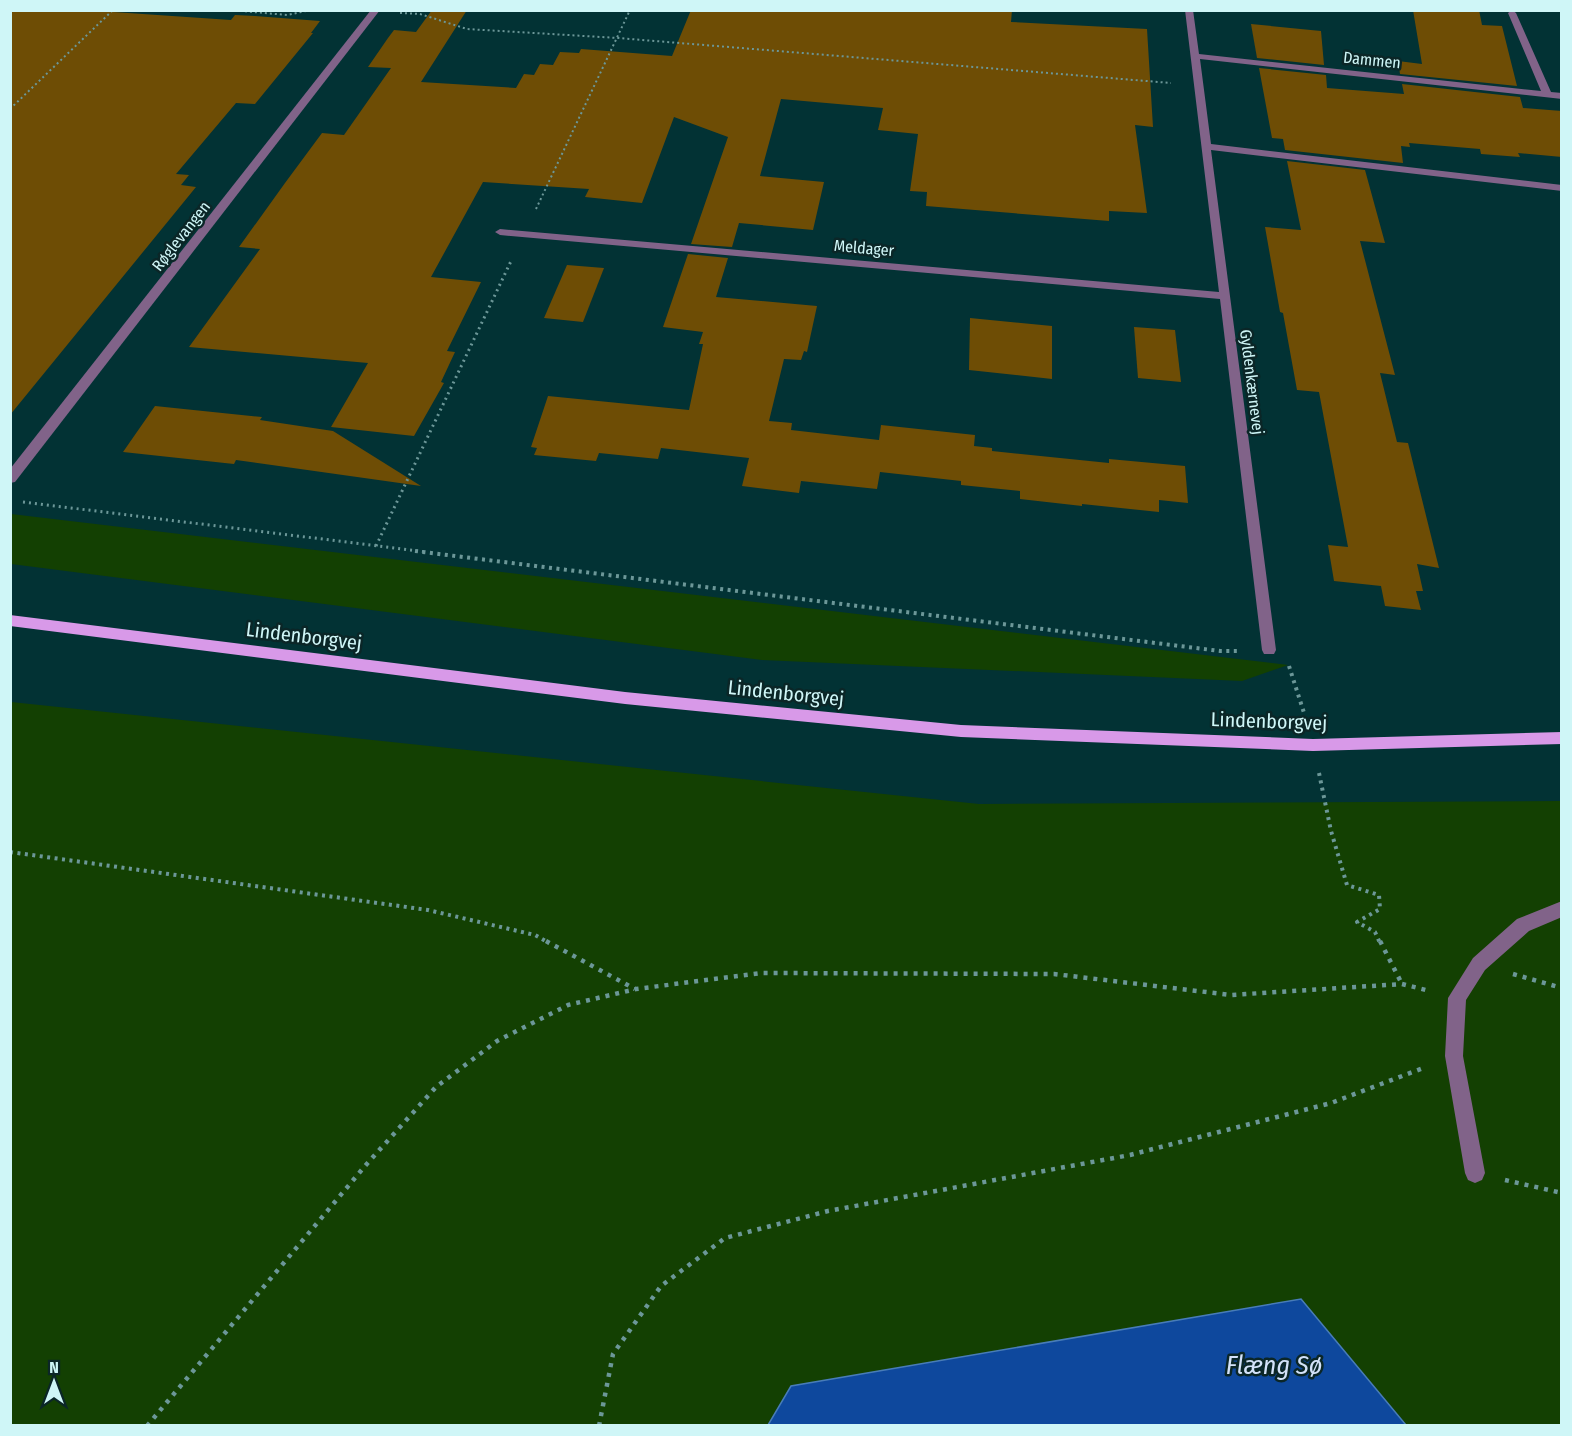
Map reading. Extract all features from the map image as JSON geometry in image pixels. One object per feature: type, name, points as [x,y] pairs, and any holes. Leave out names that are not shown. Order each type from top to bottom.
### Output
[{"type":"main road","name":"Lindenborgvej","points":[[10,620],[625,698],[950,730],[1313,745],[1562,738]]},
{"type":"street","name":"Røglevangen","points":[[10,479],[376,10]]},
{"type":"street","name":"Gyldenkærnevej","points":[[1189,10],[1269,650]]},
{"type":"street","points":[[1512,13],[1547,94]]},
{"type":"street","name":"Dammen","points":[[1195,56],[1562,96]]},
{"type":"street","points":[[1206,146],[1562,188]]},
{"type":"street","name":"Meldager","points":[[500,232],[1224,296]]},
{"type":"street","points":[[1475,1173],[1454,1056],[1457,998],[1479,964],[1523,925],[1562,909]]},
{"type":"path","points":[[10,109],[113,10]]},
{"type":"path","points":[[230,10],[287,15],[311,10]]},
{"type":"path","points":[[376,546],[630,10]]},
{"type":"path","points":[[399,12],[420,14],[467,29],[618,38],[1198,85]]},
{"type":"path","points":[[22,501],[1208,650],[1269,650],[1288,665],[1313,745],[1331,831],[1347,885],[1379,895],[1380,909],[1357,922],[1375,932],[1402,984]]},
{"type":"path","points":[[10,852],[428,910],[535,935],[636,989]]},
{"type":"path","points":[[1479,964],[1562,988]]},
{"type":"path","points":[[147,1425],[365,1166],[436,1087],[497,1041],[568,1005],[636,989],[761,973],[1054,974],[1231,995],[1402,984],[1457,998]]},
{"type":"path","points":[[599,1425],[613,1354],[661,1286],[725,1238],[828,1211],[1130,1155],[1331,1103],[1454,1056]]},
{"type":"path","points":[[1475,1173],[1562,1193]]},
{"type":"green space","points":[[11,514],[1288,665],[1242,681],[762,660],[11,564]]},
{"type":"green space","points":[[11,702],[979,804],[1561,801],[1561,1425],[11,1426]]},
{"type":"water","name":"Flæng Sø","points":[[1301,1299],[1406,1425],[768,1425],[791,1386]]},
{"type":"building","points":[[10,10],[84,10],[231,20],[235,15],[320,21],[311,33],[313,33],[255,104],[236,103],[176,174],[189,175],[181,185],[196,187],[10,415]]},
{"type":"building","points":[[432,10],[467,10],[421,82],[516,88],[524,74],[534,75],[540,64],[553,65],[560,52],[579,53],[581,49],[672,56],[691,10],[1012,10],[1011,22],[1147,29],[1153,127],[1135,125],[1147,213],[1109,211],[1109,221],[926,206],[927,192],[910,191],[918,134],[878,130],[883,108],[781,99],[760,176],[824,182],[813,230],[739,223],[732,247],[691,244],[728,137],[674,117],[642,203],[585,197],[589,189],[483,182],[431,277],[481,282],[447,351],[455,352],[441,382],[444,383],[414,436],[331,427],[368,363],[189,347],[260,249],[239,247],[285,183],[322,133],[344,135],[391,68],[368,67],[388,38],[394,30],[416,32]]},
{"type":"building","points":[[1413,10],[1479,10],[1482,25],[1502,26],[1517,86],[1400,74],[1398,61],[1422,64]]},
{"type":"building","points":[[1251,24],[1321,31],[1324,65],[1257,58]]},
{"type":"building","points":[[1259,68],[1326,75],[1327,88],[1404,94],[1402,84],[1520,97],[1523,108],[1562,111],[1562,157],[1518,153],[1520,157],[1481,154],[1480,149],[1409,143],[1410,147],[1401,146],[1403,163],[1285,150],[1283,139],[1272,138]]},
{"type":"building","points":[[1287,161],[1365,170],[1385,243],[1360,241],[1395,375],[1380,373],[1397,442],[1408,443],[1439,568],[1417,564],[1423,591],[1416,591],[1421,610],[1385,606],[1381,586],[1334,581],[1328,545],[1348,547],[1319,392],[1297,390],[1265,227],[1301,230]]},
{"type":"building","points":[[688,254],[728,258],[716,297],[817,306],[807,352],[804,351],[801,360],[784,359],[769,421],[792,423],[791,430],[879,440],[881,425],[975,435],[974,446],[992,448],[992,451],[1109,463],[1109,459],[1185,466],[1188,503],[1159,500],[1159,512],[1082,504],[1082,506],[1020,499],[1020,491],[961,485],[961,481],[880,472],[877,489],[801,481],[799,493],[742,486],[749,458],[661,448],[658,459],[599,453],[596,461],[534,455],[537,448],[531,447],[548,396],[689,410],[703,344],[699,344],[703,332],[663,327]]},
{"type":"building","points":[[567,265],[604,268],[583,322],[544,318]]},
{"type":"building","points":[[970,318],[1052,326],[1052,379],[969,370]]},
{"type":"building","points":[[1134,327],[1175,330],[1181,382],[1138,378]]},
{"type":"building","points":[[155,406],[262,417],[260,420],[333,431],[421,486],[236,460],[234,464],[123,452]]}]
